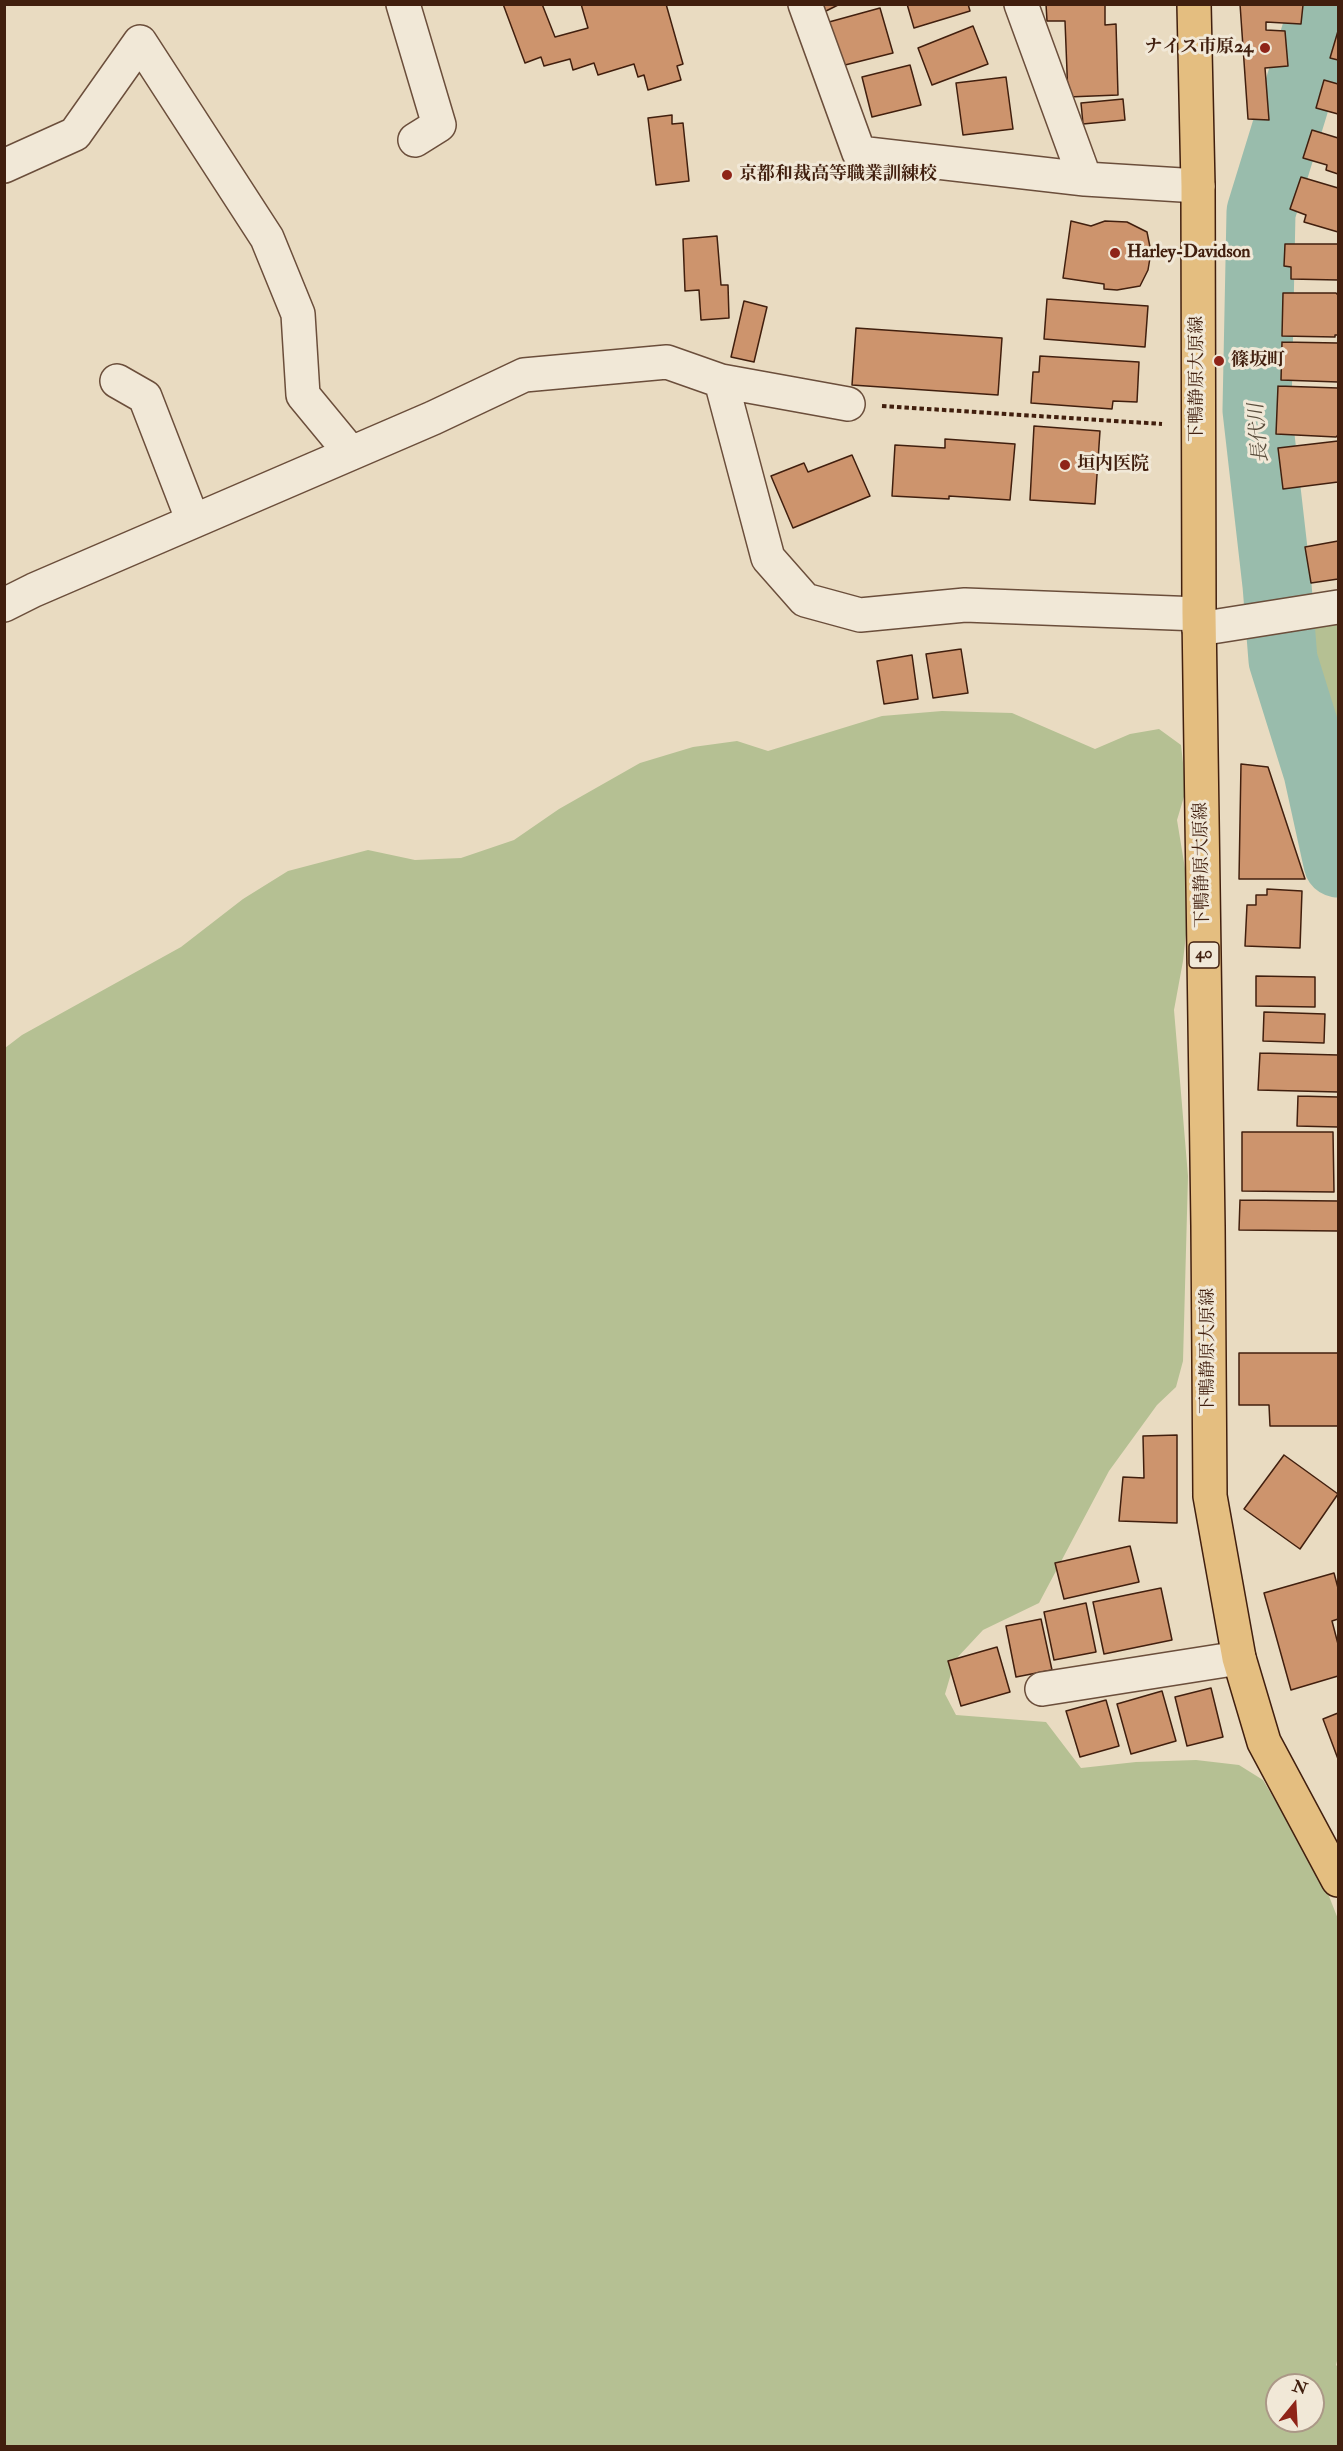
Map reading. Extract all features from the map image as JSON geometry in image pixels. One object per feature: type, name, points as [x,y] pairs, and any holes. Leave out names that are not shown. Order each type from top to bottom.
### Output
[{"type":"main road","name":"下鴨静原大原線","points":[[1194,4],[1198,186],[1197,426],[1210,1496],[1239,1658],[1264,1742],[1338,1880]]},
{"type":"street","points":[[403,4],[439,125],[415,140]]},
{"type":"street","points":[[805,4],[859,153],[1084,180],[1198,186]]},
{"type":"street","points":[[1021,4],[1084,180]]},
{"type":"street","points":[[4,166],[75,134],[140,42],[267,238],[298,314],[303,395],[350,452]]},
{"type":"street","points":[[4,605],[350,452],[433,418],[524,375],[666,362],[721,381],[848,404]]},
{"type":"street","points":[[117,381],[145,397],[194,521]]},
{"type":"street","points":[[721,381],[768,558],[805,600],[860,615],[965,605],[1240,622],[1333,608]]},
{"type":"street","points":[[1042,1689],[1239,1658]]},
{"type":"path","points":[[848,404],[1197,426]]},
{"type":"green space","points":[[1338,623],[1338,726],[1321,673],[1311,628]]},
{"type":"green space","points":[[942,711],[1012,713],[1095,749],[1130,734],[1159,729],[1181,745],[1186,790],[1177,820],[1190,899],[1183,961],[1174,1010],[1188,1176],[1183,1361],[1176,1387],[1157,1405],[1109,1471],[1039,1603],[983,1630],[955,1660],[945,1694],[956,1715],[1046,1722],[1081,1768],[1136,1762],[1196,1760],[1239,1765],[1263,1780],[1323,1881],[1338,1919],[1338,2357],[1336,2365],[1338,2367],[1338,2446],[5,2446],[5,1048],[22,1035],[181,947],[243,899],[288,871],[368,850],[415,860],[461,858],[514,840],[559,809],[640,763],[693,747],[737,741],[768,751],[882,716]]},
{"type":"building","points":[[503,4],[542,4],[555,37],[588,28],[581,4],[666,4],[683,64],[677,66],[681,80],[648,90],[644,75],[638,77],[634,64],[598,75],[594,63],[573,70],[570,59],[544,66],[541,57],[525,63]]},
{"type":"building","points":[[821,4],[840,4],[824,12]]},
{"type":"building","points":[[907,4],[968,4],[970,11],[914,28]]},
{"type":"building","points":[[1046,4],[1105,4],[1105,25],[1116,24],[1118,95],[1068,97],[1065,21],[1047,21]]},
{"type":"building","name":"ナイス市原24","points":[[1240,4],[1310,4],[1303,5],[1301,24],[1266,22],[1266,30],[1285,31],[1288,66],[1265,68],[1269,120],[1248,119]]},
{"type":"building","points":[[880,8],[893,53],[841,66],[829,22]]},
{"type":"building","points":[[973,26],[988,64],[932,85],[918,48]]},
{"type":"building","points":[[1338,31],[1338,60],[1330,58]]},
{"type":"building","points":[[910,65],[921,105],[872,117],[862,77]]},
{"type":"building","points":[[1006,77],[1013,129],[963,135],[956,83]]},
{"type":"building","points":[[1324,80],[1338,84],[1338,114],[1316,108]]},
{"type":"building","points":[[1123,99],[1125,120],[1083,124],[1081,103]]},
{"type":"building","points":[[672,115],[672,124],[683,123],[689,181],[656,185],[648,118]]},
{"type":"building","points":[[1312,130],[1338,138],[1338,174],[1326,170],[1327,165],[1303,158]]},
{"type":"building","points":[[1301,177],[1338,188],[1338,232],[1304,222],[1306,215],[1290,209]]},
{"type":"building","points":[[1071,221],[1091,226],[1105,221],[1127,222],[1147,232],[1151,252],[1148,270],[1140,286],[1117,290],[1104,289],[1104,284],[1063,278]]},
{"type":"building","points":[[717,236],[721,285],[728,285],[729,318],[701,320],[699,290],[685,291],[683,239]]},
{"type":"building","points":[[1285,244],[1338,244],[1338,280],[1291,279],[1291,267],[1284,266]]},
{"type":"building","points":[[1283,293],[1336,293],[1338,295],[1338,335],[1335,337],[1282,336]]},
{"type":"building","points":[[1047,299],[1148,306],[1145,347],[1044,339]]},
{"type":"building","points":[[744,301],[767,307],[754,362],[731,357]]},
{"type":"building","points":[[856,328],[1002,338],[998,395],[852,385]]},
{"type":"building","points":[[1282,342],[1338,343],[1338,382],[1281,380]]},
{"type":"building","points":[[1040,356],[1139,362],[1137,402],[1113,401],[1112,409],[1031,403],[1033,372],[1039,372]]},
{"type":"building","points":[[1278,386],[1338,388],[1338,435],[1336,437],[1276,434]]},
{"type":"building","name":"垣内医院","points":[[1034,426],[1100,431],[1095,504],[1030,500]]},
{"type":"building","points":[[945,439],[1015,444],[1010,500],[949,496],[949,499],[892,496],[895,445],[945,448]]},
{"type":"building","points":[[1338,441],[1338,482],[1283,489],[1278,448]]},
{"type":"building","points":[[852,455],[870,496],[793,528],[771,476],[804,463],[808,472]]},
{"type":"building","points":[[1338,541],[1338,579],[1311,583],[1305,547]]},
{"type":"building","points":[[961,649],[968,693],[933,698],[926,654]]},
{"type":"building","points":[[912,655],[918,699],[884,704],[877,661]]},
{"type":"building","points":[[1241,764],[1268,767],[1305,879],[1239,879]]},
{"type":"building","points":[[1267,889],[1302,891],[1300,948],[1245,946],[1247,905],[1256,905],[1256,895],[1267,895]]},
{"type":"building","points":[[1256,976],[1315,977],[1315,1007],[1256,1006]]},
{"type":"building","points":[[1264,1012],[1325,1014],[1324,1043],[1263,1041]]},
{"type":"building","points":[[1260,1053],[1338,1055],[1338,1092],[1258,1090]]},
{"type":"building","points":[[1298,1096],[1338,1097],[1338,1127],[1297,1126]]},
{"type":"building","points":[[1242,1132],[1333,1132],[1334,1192],[1242,1191]]},
{"type":"building","points":[[1240,1200],[1338,1201],[1338,1231],[1239,1230]]},
{"type":"building","points":[[1239,1353],[1338,1353],[1338,1426],[1270,1426],[1269,1405],[1239,1405]]},
{"type":"building","points":[[1177,1435],[1177,1523],[1119,1521],[1123,1477],[1144,1478],[1143,1436]]},
{"type":"building","points":[[1284,1455],[1338,1494],[1300,1549],[1244,1509]]},
{"type":"building","points":[[1130,1546],[1139,1582],[1064,1599],[1055,1563]]},
{"type":"building","points":[[1334,1573],[1338,1588],[1338,1619],[1332,1621],[1338,1644],[1338,1676],[1291,1690],[1264,1593]]},
{"type":"building","points":[[1161,1588],[1172,1640],[1104,1654],[1093,1602]]},
{"type":"building","points":[[1086,1603],[1096,1652],[1054,1660],[1044,1612]]},
{"type":"building","points":[[1041,1619],[1052,1670],[1016,1677],[1006,1626]]},
{"type":"building","points":[[997,1647],[1010,1692],[961,1706],[948,1661]]},
{"type":"building","points":[[1211,1688],[1223,1737],[1187,1746],[1175,1697]]},
{"type":"building","points":[[1162,1691],[1176,1741],[1131,1754],[1117,1704]]},
{"type":"building","points":[[1106,1700],[1119,1746],[1080,1757],[1066,1711]]},
{"type":"building","points":[[1338,1713],[1338,1759],[1323,1719]]},
{"type":"waterway","name":"長代川","points":[[1325,4],[1261,212],[1257,410],[1283,660],[1318,772],[1338,863]]},
{"type":"place","name":"ナイス市原24","points":[[1265,48]]},
{"type":"place","name":"京都和裁高等職業訓練校","points":[[727,175]]},
{"type":"place","name":"Harley-Davidson","points":[[1115,253]]},
{"type":"place","name":"篠坂町","points":[[1219,361]]},
{"type":"place","name":"垣内医院","points":[[1065,465]]}]
